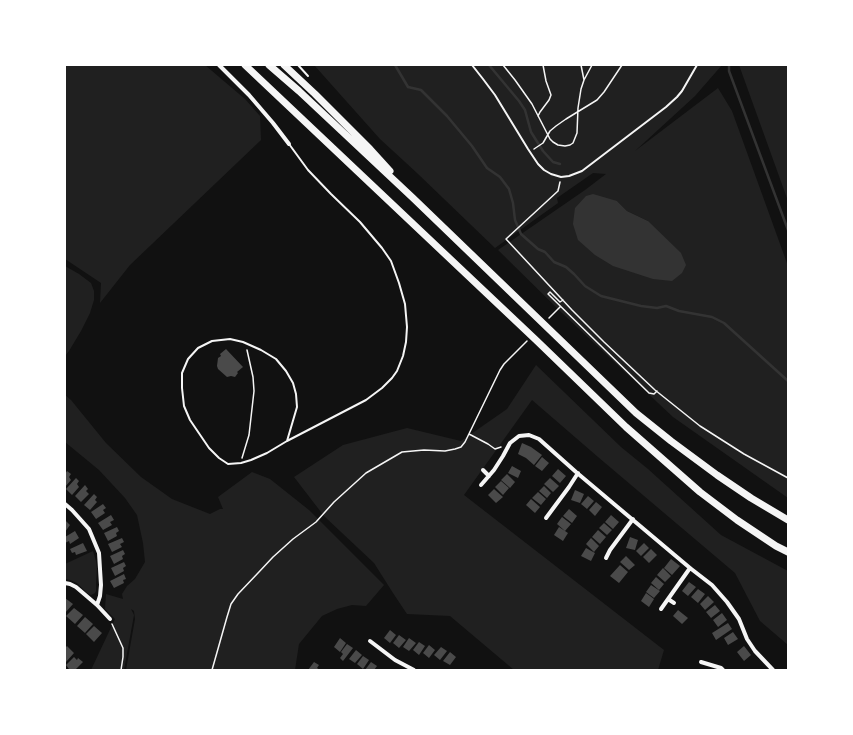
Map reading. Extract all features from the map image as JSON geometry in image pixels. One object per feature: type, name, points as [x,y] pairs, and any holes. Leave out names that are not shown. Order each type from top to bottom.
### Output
[{"type":"highway","points":[[269,65],[299,91],[413,198],[636,413],[717,475],[751,498],[788,520]]},
{"type":"highway","points":[[284,65],[370,149],[413,198]]},
{"type":"highway","points":[[245,66],[537,341],[626,427],[700,492],[737,520],[776,546],[788,552]]},
{"type":"street","points":[[219,65],[249,95],[289,144]]},
{"type":"street","points":[[482,485],[504,456],[510,443],[519,436],[530,435],[539,439],[712,585],[739,619],[747,639],[755,651],[773,670]]},
{"type":"street","points":[[483,470],[489,476]]},
{"type":"street","points":[[546,518],[578,473]]},
{"type":"street","points":[[65,504],[89,529],[99,553],[101,584],[100,596],[97,605]]},
{"type":"street","points":[[606,558],[610,550],[633,519]]},
{"type":"street","points":[[661,609],[690,568]]},
{"type":"street","points":[[65,583],[76,587],[97,605],[110,619]]},
{"type":"street","points":[[668,599],[674,603]]},
{"type":"street","points":[[370,641],[395,660],[414,670]]},
{"type":"street","points":[[701,662],[722,668],[723,670]]},
{"type":"lane","points":[[298,65],[308,76]]},
{"type":"lane","points":[[472,65],[495,95],[538,164],[551,174],[562,177],[569,176],[582,170],[666,107],[682,91],[697,65]]},
{"type":"lane","points":[[287,441],[297,407],[296,394],[293,383],[286,370],[276,359],[243,342],[230,339],[212,341],[198,348],[188,360],[182,373],[184,406],[196,429],[209,448],[219,458],[228,464],[241,463],[267,453],[366,400],[382,388],[397,371],[403,356],[407,328],[405,304],[391,261],[360,222],[308,170],[289,144]]},
{"type":"path","points":[[503,65],[522,89],[548,136],[558,145],[570,145],[573,143],[577,133],[580,89],[592,65]]},
{"type":"path","points":[[538,116],[551,95],[546,81],[543,65]]},
{"type":"path","points":[[581,65],[584,80]]},
{"type":"path","points":[[536,148],[544,143],[550,131],[556,126],[597,100],[622,65]]},
{"type":"path","points":[[562,177],[558,191],[506,239],[604,342],[657,391],[700,426],[744,454],[788,478]]},
{"type":"path","points":[[563,300],[560,302],[550,292],[548,294],[649,393],[654,394],[657,391]]},
{"type":"path","points":[[241,463],[249,435],[254,391],[248,353],[243,342]]},
{"type":"path","points":[[212,670],[231,604],[238,594],[273,557],[293,539],[316,522],[334,502],[366,473],[402,452],[424,450],[445,451],[461,447],[469,434],[500,370],[512,356]]},
{"type":"path","points":[[469,434],[496,449],[510,443]]},
{"type":"path","points":[[110,619],[123,648],[121,670]]},
{"type":"shaded area","points":[[65,65],[205,65],[245,99],[260,116],[261,140],[130,265],[100,303],[101,283],[65,259]]},
{"type":"shaded area","points":[[314,65],[722,65],[695,96],[635,151],[718,88],[732,111],[788,266],[788,498],[673,417],[561,312],[498,250],[606,174],[593,173],[557,198],[558,203],[495,248],[380,139]],"holes":[[[617,201],[627,211],[648,221],[613,266]]]},
{"type":"shaded area","points":[[739,65],[788,65],[788,201]]},
{"type":"shaded area","points":[[593,194],[617,201],[627,211],[648,221],[681,253],[686,265],[682,273],[672,281],[653,279],[613,266],[595,255],[578,240],[573,224],[575,208],[586,196]]},
{"type":"shaded area","points":[[65,266],[91,283],[94,291],[94,300],[90,313],[81,331],[65,356]]},
{"type":"shaded area","points":[[536,365],[621,447],[648,469],[721,535],[788,571],[788,645],[760,621],[735,573],[532,400],[464,495],[664,650],[658,670],[514,670],[450,616],[407,614],[374,563],[324,516],[294,477],[343,445],[407,428],[461,441],[507,409]]},
{"type":"shaded area","points":[[65,395],[71,400],[106,443],[141,477],[172,499],[210,514],[223,509],[218,497],[252,472],[270,479],[309,510],[384,585],[366,606],[352,605],[337,609],[322,616],[299,644],[295,670],[126,670],[135,619],[134,611],[131,609],[134,615],[124,670],[91,670],[115,619],[105,609],[106,594],[123,599],[122,594],[127,586],[135,579],[145,562],[143,543],[137,515],[125,498],[99,470],[65,442]]},
{"type":"shaded area","points":[[93,551],[97,569],[96,591],[91,595],[77,583],[65,579],[65,564]]},
{"type":"building","points":[[226,349],[243,367],[237,372],[238,373],[235,377],[227,377],[218,369],[217,366],[218,358],[221,356],[220,354]]},
{"type":"building","points":[[522,443],[531,447],[542,455],[534,465],[526,458],[518,454]]},
{"type":"building","points":[[542,457],[549,463],[542,471],[535,466]]},
{"type":"building","points":[[512,466],[521,471],[518,478],[508,473]]},
{"type":"building","points":[[558,469],[566,476],[560,483],[552,476]]},
{"type":"building","points":[[67,471],[71,474],[69,477],[71,480],[65,487],[65,474]]},
{"type":"building","points":[[507,474],[515,482],[510,488],[501,480]]},
{"type":"building","points":[[76,478],[79,481],[77,484],[79,487],[72,495],[66,489]]},
{"type":"building","points":[[550,478],[559,486],[553,492],[544,484]]},
{"type":"building","points":[[501,481],[509,488],[503,495],[495,487]]},
{"type":"building","points":[[85,485],[88,489],[86,491],[89,494],[81,502],[75,496]]},
{"type":"building","points":[[544,486],[551,493],[547,498],[539,491]]},
{"type":"building","points":[[494,489],[503,497],[496,503],[488,495]]},
{"type":"building","points":[[575,490],[584,494],[580,503],[571,500]]},
{"type":"building","points":[[538,492],[546,499],[541,505],[532,498]]},
{"type":"building","points":[[94,494],[97,497],[95,500],[97,502],[90,510],[84,505]]},
{"type":"building","points":[[588,496],[594,501],[587,509],[581,504]]},
{"type":"building","points":[[531,499],[540,507],[535,513],[526,505]]},
{"type":"building","points":[[596,502],[602,507],[595,516],[589,510]]},
{"type":"building","points":[[103,504],[106,508],[103,510],[105,513],[96,519],[91,512]]},
{"type":"building","points":[[569,509],[577,516],[572,523],[563,516]]},
{"type":"building","points":[[111,515],[114,520],[110,522],[112,525],[103,530],[98,523]]},
{"type":"building","points":[[611,515],[619,522],[613,529],[605,522]]},
{"type":"building","points":[[562,517],[571,524],[565,531],[557,524]]},
{"type":"building","points":[[65,520],[70,525],[65,532]]},
{"type":"building","points":[[604,523],[612,530],[607,535],[599,528]]},
{"type":"building","points":[[117,527],[119,531],[116,533],[117,536],[108,541],[104,533]]},
{"type":"building","points":[[559,527],[568,533],[563,541],[554,535]]},
{"type":"building","points":[[598,530],[606,537],[600,544],[592,537]]},
{"type":"building","points":[[75,531],[79,538],[70,544],[69,541],[65,543],[65,537]]},
{"type":"building","points":[[630,537],[638,540],[635,550],[626,548]]},
{"type":"building","points":[[122,538],[124,542],[120,544],[122,547],[112,552],[108,544]]},
{"type":"building","points":[[591,538],[599,546],[594,552],[586,544]]},
{"type":"building","points":[[83,543],[87,551],[76,555],[75,552],[72,553],[70,549]]},
{"type":"building","points":[[644,543],[649,548],[641,556],[636,551]]},
{"type":"building","points":[[586,548],[595,553],[591,561],[581,556]]},
{"type":"building","points":[[651,549],[657,555],[649,563],[643,557]]},
{"type":"building","points":[[123,550],[125,554],[122,556],[123,559],[114,564],[110,556]]},
{"type":"building","points":[[626,556],[635,565],[629,570],[620,562]]},
{"type":"building","points":[[671,559],[680,566],[672,575],[664,568]]},
{"type":"building","points":[[124,562],[126,566],[123,568],[124,571],[115,576],[111,568]]},
{"type":"building","points":[[620,565],[628,572],[619,583],[610,576]]},
{"type":"building","points":[[663,568],[671,576],[665,582],[657,575]]},
{"type":"building","points":[[124,574],[126,579],[123,580],[124,583],[114,588],[110,581]]},
{"type":"building","points":[[656,577],[664,584],[659,590],[651,583]]},
{"type":"building","points":[[689,582],[696,587],[688,596],[682,591]]},
{"type":"building","points":[[651,585],[660,591],[654,598],[646,592]]},
{"type":"building","points":[[698,589],[705,594],[698,603],[691,597]]},
{"type":"building","points":[[646,593],[654,599],[649,607],[641,601]]},
{"type":"building","points":[[708,596],[714,602],[705,610],[700,604]]},
{"type":"building","points":[[65,598],[73,604],[65,613]]},
{"type":"building","points":[[715,605],[720,611],[711,618],[706,612]]},
{"type":"building","points":[[74,608],[83,615],[75,624],[66,616]]},
{"type":"building","points":[[678,610],[688,618],[682,624],[673,616]]},
{"type":"building","points":[[722,613],[727,620],[718,627],[713,620]]},
{"type":"building","points":[[85,617],[93,624],[85,633],[77,626]]},
{"type":"building","points":[[728,623],[732,629],[716,640],[712,633]]},
{"type":"building","points":[[94,626],[102,633],[94,642],[86,634]]},
{"type":"building","points":[[390,630],[396,635],[390,643],[384,638]]},
{"type":"building","points":[[733,632],[738,639],[728,645],[724,638]]},
{"type":"building","points":[[399,635],[406,640],[399,648],[393,643]]},
{"type":"building","points":[[340,638],[346,643],[340,652],[334,647]]},
{"type":"building","points":[[409,638],[416,643],[409,651],[403,647]]},
{"type":"building","points":[[419,642],[425,646],[419,655],[413,650]]},
{"type":"building","points":[[347,644],[353,648],[343,661],[340,658],[343,654],[341,652]]},
{"type":"building","points":[[429,645],[435,650],[429,658],[423,653]]},
{"type":"building","points":[[67,646],[74,653],[65,662],[65,648]]},
{"type":"building","points":[[744,646],[751,655],[744,661],[737,652]]},
{"type":"building","points":[[441,647],[447,651],[440,660],[434,655]]},
{"type":"building","points":[[356,650],[362,655],[355,663],[349,659]]},
{"type":"building","points":[[450,652],[456,657],[450,665],[443,661]]},
{"type":"building","points":[[363,656],[369,660],[363,669],[357,664]]},
{"type":"building","points":[[74,657],[83,662],[75,670],[68,670],[69,669],[66,665]]},
{"type":"building","points":[[314,662],[319,665],[317,668],[320,670],[308,670]]},
{"type":"building","points":[[371,662],[377,666],[374,670],[365,670]]},
{"type":"waterway","points":[[395,65],[408,87],[421,90],[447,116],[472,146],[487,168],[500,177],[509,189],[513,203],[515,220],[521,234],[538,249],[545,252],[554,262],[566,267],[585,286],[601,296],[641,306],[657,308],[666,306],[679,311],[712,317],[724,323],[788,381]]},
{"type":"waterway","points":[[489,65],[525,110],[531,132],[543,151],[553,162],[560,164]]},
{"type":"waterway","points":[[729,65],[729,71],[788,230]]}]
